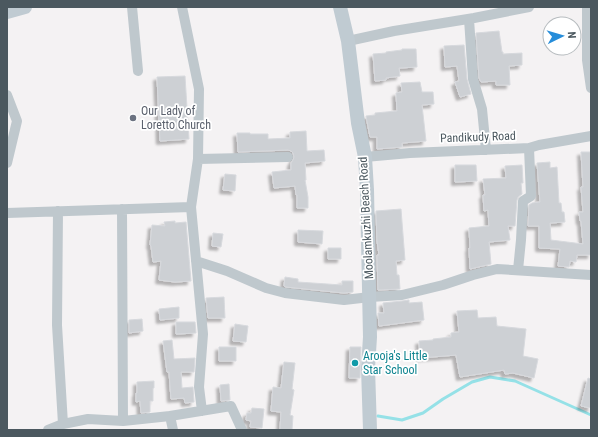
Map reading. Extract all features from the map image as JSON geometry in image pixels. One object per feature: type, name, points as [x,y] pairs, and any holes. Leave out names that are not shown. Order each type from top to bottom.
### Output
[{"type":"street","points":[[7,12],[25,7]]},
{"type":"street","points":[[132,7],[138,71]]},
{"type":"street","points":[[182,7],[199,88],[198,159],[191,207],[203,334],[200,387],[202,411]]},
{"type":"street","name":"Moolamkuzhi Beach Road","points":[[340,7],[348,41],[358,123],[365,157],[370,297],[368,368],[370,430]]},
{"type":"street","points":[[348,41],[394,31],[469,19],[529,7]]},
{"type":"street","points":[[587,7],[587,60],[591,88]]},
{"type":"street","points":[[469,19],[473,79],[482,109],[486,150]]},
{"type":"street","points":[[7,95],[17,120],[7,163]]},
{"type":"street","name":"Pandikudy Road","points":[[365,157],[410,153],[529,148],[591,136]]},
{"type":"street","points":[[518,270],[523,201],[531,196],[529,148]]},
{"type":"street","points":[[198,159],[288,157]]},
{"type":"street","points":[[7,213],[191,207]]},
{"type":"street","points":[[122,209],[123,421]]},
{"type":"street","points":[[58,211],[57,325],[63,424]]},
{"type":"street","points":[[196,262],[227,271],[266,288],[285,294],[344,300],[402,295],[498,269],[591,275]]},
{"type":"street","points":[[48,430],[63,424],[88,419],[123,421],[170,416],[231,406],[242,430]]},
{"type":"street","points":[[170,416],[173,430]]},
{"type":"street","points":[[88,419],[89,430]]},
{"type":"building","points":[[499,31],[503,54],[522,53],[522,65],[509,66],[510,85],[496,85],[496,81],[481,82],[479,78],[476,33]]},
{"type":"building","points":[[464,45],[467,79],[471,94],[460,97],[455,82],[459,81],[457,66],[445,67],[444,46]]},
{"type":"building","points":[[402,49],[416,49],[417,67],[399,68],[400,76],[375,81],[373,54],[386,53]]},
{"type":"building","points":[[185,76],[189,139],[160,141],[157,77]]},
{"type":"building","points":[[420,82],[422,92],[433,92],[434,104],[422,105],[426,141],[402,143],[402,147],[377,149],[377,137],[370,137],[366,116],[375,115],[375,113],[397,111],[396,93],[402,92],[401,83]]},
{"type":"building","points":[[306,131],[307,151],[324,150],[325,161],[305,163],[308,208],[297,208],[295,186],[274,188],[272,172],[291,170],[291,163],[294,157],[293,153],[288,150],[238,152],[237,133],[268,134],[268,139],[290,138],[290,132]]},
{"type":"building","points":[[581,152],[591,152],[591,255],[577,255],[576,262],[570,261],[569,267],[558,266],[560,249],[539,248],[539,226],[528,226],[529,205],[540,202],[537,163],[550,162],[550,168],[557,167],[559,203],[561,203],[562,212],[564,212],[565,222],[550,223],[551,240],[583,244],[579,212],[583,212]]},
{"type":"building","points":[[455,165],[476,165],[477,181],[455,182]]},
{"type":"building","points":[[522,165],[522,194],[517,200],[515,226],[508,226],[510,240],[489,242],[491,264],[470,269],[469,228],[489,226],[488,210],[484,211],[483,195],[485,195],[483,179],[506,178],[505,166]]},
{"type":"building","points":[[225,174],[236,175],[235,191],[223,190]]},
{"type":"building","points":[[401,209],[405,260],[396,261],[400,289],[378,290],[377,255],[379,255],[376,211]]},
{"type":"building","points":[[175,221],[175,223],[186,222],[191,281],[175,282],[159,280],[161,261],[153,262],[150,245],[152,225],[165,226],[164,222]]},
{"type":"building","points":[[298,230],[323,231],[322,244],[298,242]]},
{"type":"building","points":[[213,233],[223,234],[221,247],[212,246]]},
{"type":"building","points":[[328,248],[341,248],[341,259],[328,259]]},
{"type":"building","points":[[285,277],[298,279],[298,282],[342,285],[342,281],[353,281],[353,292],[344,293],[286,287],[284,286]]},
{"type":"building","points":[[224,297],[225,318],[208,318],[206,298]]},
{"type":"building","points":[[409,300],[409,303],[422,302],[424,320],[379,326],[378,313],[384,313],[383,303]]},
{"type":"building","points":[[179,307],[179,318],[160,320],[159,309]]},
{"type":"building","points":[[477,310],[478,318],[496,317],[497,326],[526,329],[523,356],[538,359],[534,378],[513,373],[505,374],[504,370],[460,377],[456,355],[420,358],[419,341],[451,337],[451,333],[459,332],[457,311]]},
{"type":"building","points":[[142,319],[143,331],[129,333],[129,320]]},
{"type":"building","points":[[176,322],[195,322],[196,333],[176,334]]},
{"type":"building","points":[[235,324],[248,326],[246,342],[233,341]]},
{"type":"building","points":[[172,340],[174,359],[195,358],[194,372],[181,372],[182,388],[193,387],[194,402],[185,403],[184,398],[171,399],[169,372],[167,372],[163,341]]},
{"type":"building","points":[[219,347],[236,347],[236,361],[219,361]]},
{"type":"building","name":"Arooja's Little Star School","points":[[350,347],[361,347],[360,378],[349,378]]},
{"type":"building","points":[[284,362],[295,363],[292,389],[294,390],[290,415],[293,416],[292,430],[280,430],[281,412],[271,411],[273,387],[281,388]]},
{"type":"building","points":[[588,378],[591,379],[591,408],[581,406]]},
{"type":"building","points":[[154,381],[153,401],[150,401],[150,412],[141,413],[140,401],[136,402],[137,382]]},
{"type":"building","points":[[229,384],[230,400],[221,401],[220,385]]},
{"type":"building","points":[[252,408],[264,409],[262,428],[250,427],[251,421],[246,420],[247,413],[251,413]]},
{"type":"waterway","points":[[378,416],[402,420],[423,413],[472,382],[490,377],[515,381],[591,415]]},
{"type":"place","name":"Our Lady of Loretto Church","points":[[133,118]]},
{"type":"place","name":"Arooja's Little Star School","points":[[355,363]]}]
